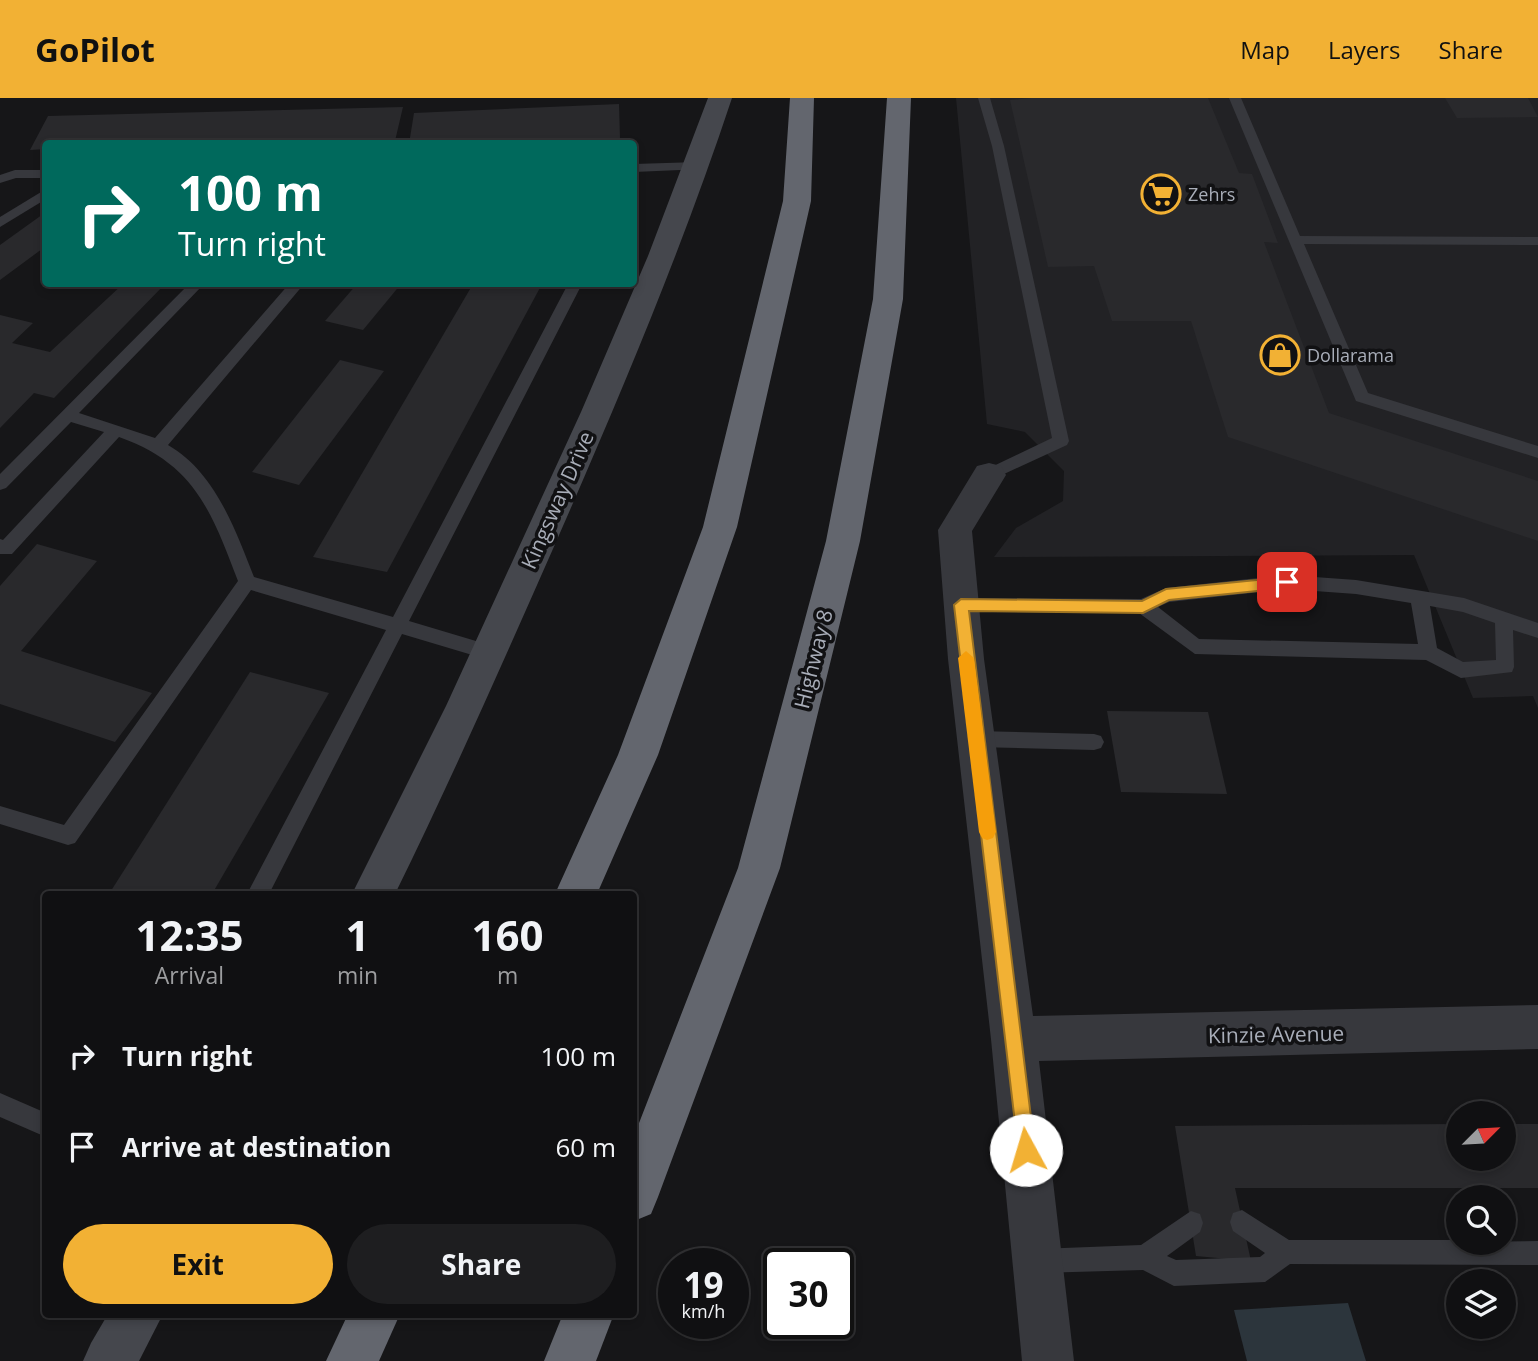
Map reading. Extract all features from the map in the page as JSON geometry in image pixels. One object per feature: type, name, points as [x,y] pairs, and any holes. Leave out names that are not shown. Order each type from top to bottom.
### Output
[{"type":"highway","points":[[577,891],[638,755],[720,527],[797,201],[802,98]]},
{"type":"highway","name":"Highway 8","points":[[637,1189],[759,869],[843,541],[888,299],[900,98]]},
{"type":"highway","points":[[352,1361],[373,1318]]},
{"type":"street","name":"Kingsway Drive","points":[[374,891],[489,652],[620,360],[698,166],[720,98]]},
{"type":"street","points":[[989,475],[955,530],[961,605],[1014,1039],[1048,1361]]},
{"type":"street","name":"Kinzie Avenue","points":[[1014,1039],[1538,1027]]},
{"type":"street","points":[[109,1361],[136,1318]]},
{"type":"lane","points":[[984,98],[998,146],[1061,441],[989,475]]},
{"type":"lane","points":[[1235,98],[1362,397],[1538,452]]},
{"type":"lane","points":[[637,169],[698,166]]},
{"type":"lane","points":[[0,179],[15,174],[42,174]]},
{"type":"lane","points":[[0,223],[42,196]]},
{"type":"lane","points":[[1295,240],[1538,241]]},
{"type":"lane","points":[[0,484],[194,287]]},
{"type":"lane","points":[[158,446],[294,287]]},
{"type":"lane","points":[[260,891],[573,287]]},
{"type":"lane","points":[[67,415],[158,446],[191,472],[221,515],[247,582]]},
{"type":"lane","points":[[0,546],[6,549],[115,431]]},
{"type":"lane","points":[[247,582],[489,652]]},
{"type":"lane","points":[[0,815],[68,836],[247,582]]},
{"type":"lane","points":[[961,605],[1143,607],[1166,595],[1287,582],[1356,587],[1464,605],[1538,631]]},
{"type":"lane","points":[[1419,597],[1429,652]]},
{"type":"lane","points":[[1143,607],[1195,646],[1429,652],[1461,670],[1506,667],[1504,619]]},
{"type":"lane","points":[[976,739],[1094,742]]},
{"type":"lane","points":[[0,1105],[42,1123]]},
{"type":"lane","points":[[1242,1222],[1285,1252],[1538,1253]]},
{"type":"lane","points":[[1145,1257],[1191,1223]]},
{"type":"lane","points":[[1037,1261],[1145,1257],[1174,1273],[1265,1269],[1285,1252]]},
{"type":"shaded area","points":[[956,98],[1538,98],[1538,708],[1533,696],[1473,698],[1414,555],[994,557],[1016,528],[1063,501],[1064,471],[1025,432],[987,424]]},
{"type":"shaded area","points":[[1348,1303],[1366,1361],[1247,1361],[1234,1310]]},
{"type":"building","points":[[1208,98],[1239,173],[1252,174],[1278,243],[1264,242],[1329,413],[1538,481],[1538,541],[1228,437],[1191,321],[1112,321],[1094,266],[1048,267],[1010,100]]},
{"type":"building","points":[[1445,98],[1528,98],[1538,117],[1457,118]]},
{"type":"building","points":[[619,104],[620,139],[410,140],[414,113]]},
{"type":"building","points":[[403,107],[395,140],[42,140],[42,149],[30,150],[48,116]]},
{"type":"building","points":[[42,215],[42,249],[0,280],[0,245]]},
{"type":"building","points":[[120,287],[162,287],[54,398],[34,393],[0,428],[0,315],[33,323],[12,343],[50,352]]},
{"type":"building","points":[[354,287],[399,287],[363,330],[325,321]]},
{"type":"building","points":[[471,287],[540,287],[387,572],[313,557]]},
{"type":"building","points":[[340,360],[384,371],[299,485],[252,472]]},
{"type":"building","points":[[37,544],[97,561],[21,651],[152,693],[115,742],[0,704],[0,586]]},
{"type":"building","points":[[250,672],[329,693],[214,891],[111,891]]},
{"type":"building","points":[[1107,711],[1208,712],[1227,794],[1121,792]]},
{"type":"building","points":[[1446,1124],[1446,1171],[1516,1171],[1516,1124],[1538,1124],[1538,1188],[1516,1188],[1516,1185],[1446,1185],[1446,1188],[1235,1188],[1251,1261],[1196,1256],[1175,1126]]},
{"type":"slow traffic","points":[[966,658],[987,832]]},
{"type":"place","name":"Zehrs","points":[[1161,194]]},
{"type":"place","name":"Dollarama","points":[[1280,355]]},
{"type":"route","points":[[1026,1150],[961,605],[1143,607],[1166,595],[1287,582]]}]
